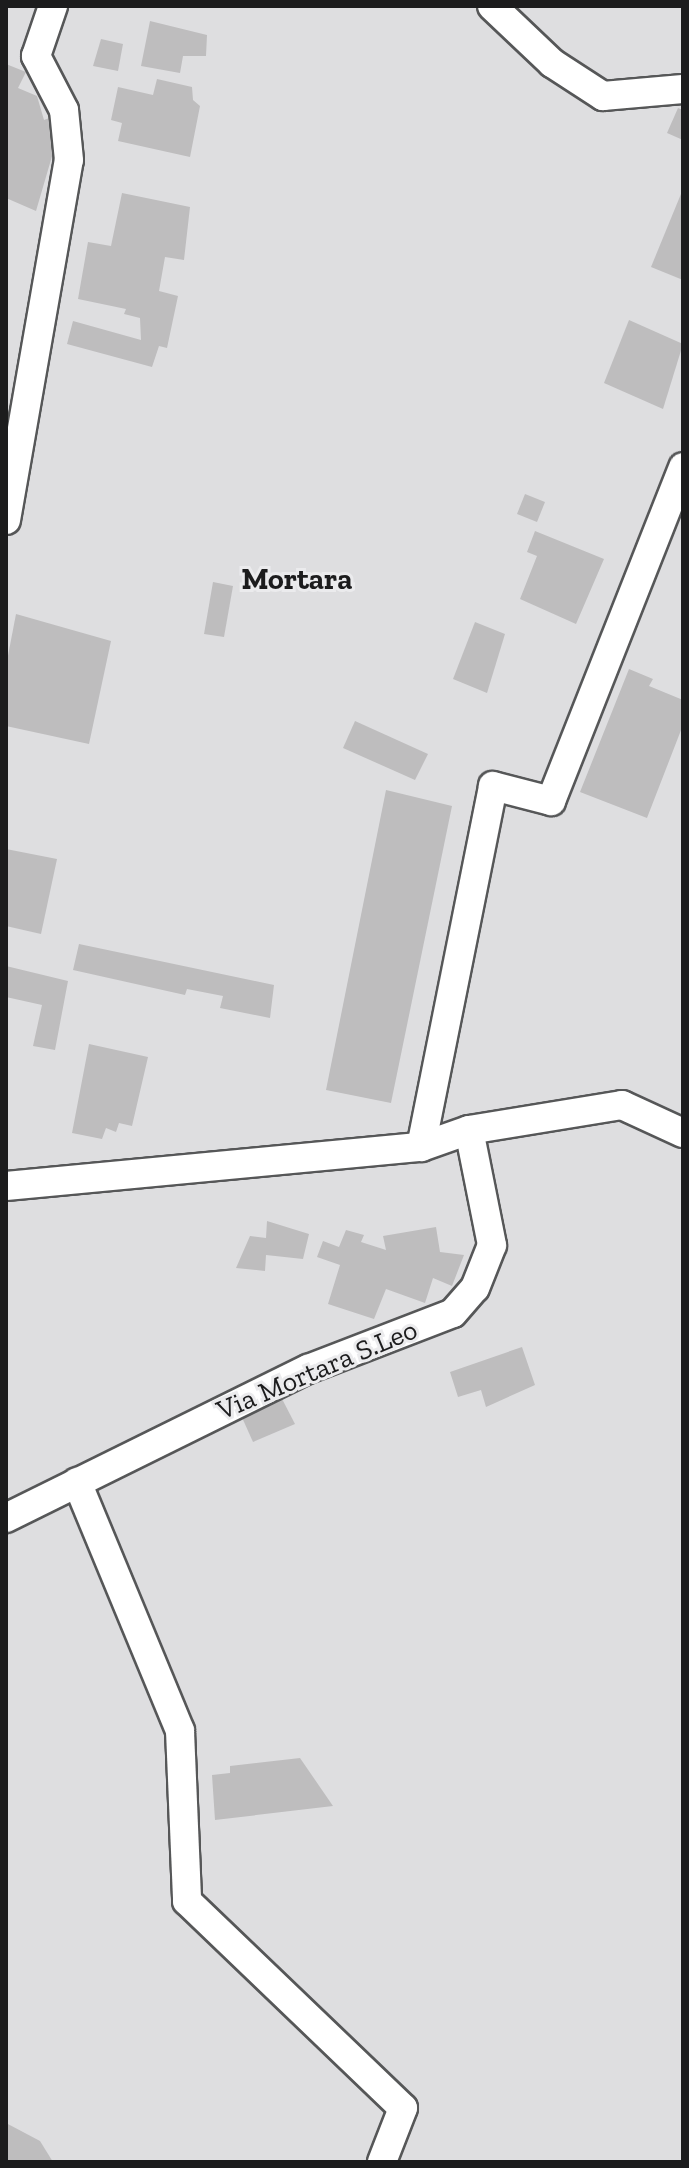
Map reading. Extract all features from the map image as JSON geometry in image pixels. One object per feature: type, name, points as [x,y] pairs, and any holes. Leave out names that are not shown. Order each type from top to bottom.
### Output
[{"type":"street","points":[[6,520],[69,160],[64,110],[36,56],[53,6]]},
{"type":"street","points":[[492,6],[552,63],[603,96],[683,89]]},
{"type":"street","points":[[421,1147],[493,786],[551,801],[683,467]]},
{"type":"street","points":[[6,1186],[421,1147],[469,1130],[622,1105],[683,1133]]},
{"type":"street","name":"Via Mortara S.Leo","points":[[6,1518],[308,1369],[453,1313],[475,1288],[492,1245],[469,1130]]},
{"type":"street","points":[[77,1482],[180,1731],[187,1901],[403,2108],[382,2162]]},
{"type":"building","points":[[150,21],[207,35],[206,56],[183,56],[180,73],[141,66]]},
{"type":"building","points":[[101,39],[123,44],[118,71],[93,66]]},
{"type":"building","points":[[6,64],[26,72],[18,88],[37,96],[44,120],[52,117],[55,146],[36,211],[6,198]]},
{"type":"building","points":[[157,79],[192,87],[193,100],[200,106],[190,157],[118,141],[122,123],[111,120],[118,87],[153,95]]},
{"type":"building","points":[[678,108],[683,110],[683,140],[667,133]]},
{"type":"building","points":[[683,189],[683,280],[651,267]]},
{"type":"building","points":[[122,193],[190,207],[184,260],[165,257],[159,291],[178,296],[167,348],[159,346],[152,367],[67,344],[73,321],[141,340],[140,318],[124,314],[126,309],[78,299],[88,242],[111,246]]},
{"type":"building","points":[[629,320],[683,344],[663,409],[604,383]]},
{"type":"building","points":[[525,494],[545,502],[537,522],[517,514]]},
{"type":"building","points":[[535,531],[604,559],[576,624],[520,599],[537,556],[527,552]]},
{"type":"building","points":[[213,582],[233,586],[224,637],[204,634]]},
{"type":"building","points":[[16,614],[111,641],[89,744],[6,726],[6,666]]},
{"type":"building","points":[[475,622],[505,634],[487,693],[453,679]]},
{"type":"building","points":[[629,669],[653,679],[649,686],[683,700],[683,725],[647,818],[580,792]]},
{"type":"building","points":[[355,721],[428,754],[415,780],[343,748]]},
{"type":"building","points":[[386,790],[452,806],[391,1103],[326,1090]]},
{"type":"building","points":[[6,849],[57,859],[41,934],[6,926]]},
{"type":"building","points":[[79,944],[274,985],[270,1018],[220,1008],[223,996],[187,989],[185,995],[73,970]]},
{"type":"building","points":[[6,966],[68,981],[55,1050],[33,1046],[42,1005],[6,997]]},
{"type":"building","points":[[89,1044],[148,1057],[132,1126],[119,1123],[116,1132],[106,1128],[102,1139],[72,1133]]},
{"type":"building","points":[[267,1221],[309,1234],[303,1259],[266,1255],[265,1271],[236,1268],[250,1236],[266,1238]]},
{"type":"building","points":[[436,1227],[440,1252],[464,1255],[452,1286],[433,1278],[425,1303],[386,1289],[374,1319],[328,1304],[340,1265],[317,1257],[323,1241],[339,1247],[346,1230],[364,1235],[361,1242],[386,1250],[383,1236]]},
{"type":"building","points":[[522,1347],[535,1385],[486,1407],[481,1390],[458,1397],[450,1372]]},
{"type":"building","points":[[280,1395],[295,1424],[253,1442],[240,1413]]},
{"type":"building","points":[[300,1758],[333,1806],[215,1820],[212,1775],[230,1773],[230,1766]]},
{"type":"building","points":[[6,2123],[40,2141],[53,2162],[6,2162]]},
{"type":"district","name":"Mortara","points":[[297,579]]}]
